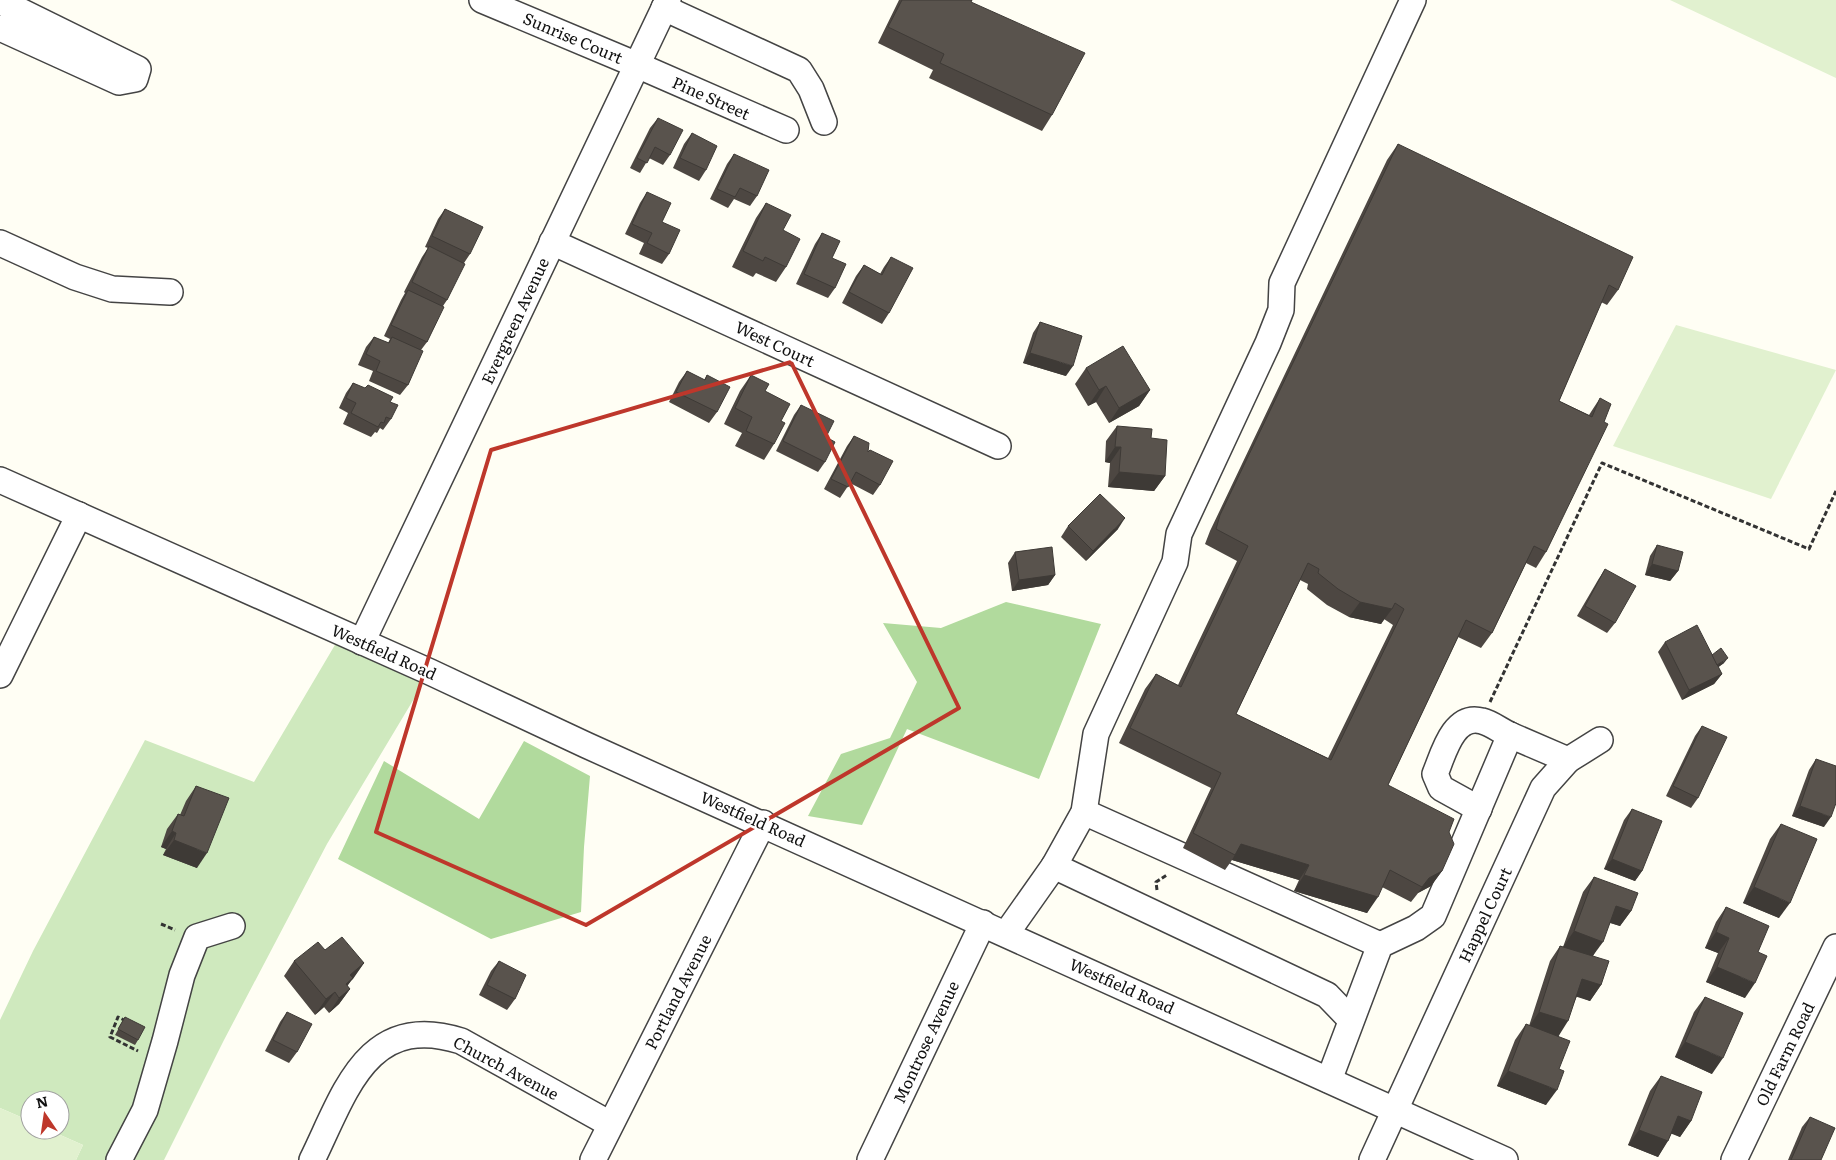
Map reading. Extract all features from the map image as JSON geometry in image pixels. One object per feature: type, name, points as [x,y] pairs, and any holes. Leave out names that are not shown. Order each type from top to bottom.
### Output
[{"type":"street","name":"Sunrise Court","points":[[482,0],[637,65]]},
{"type":"street","points":[[1006,934],[1054,866],[1084,812],[1096,734],[1175,562],[1179,534],[1268,343],[1280,310],[1282,283],[1413,0]]},
{"type":"street","points":[[0,1],[138,69],[135,79],[119,82],[0,28]]},
{"type":"street","name":"Evergreen Avenue","points":[[362,642],[666,4]]},
{"type":"street","points":[[666,4],[799,70],[812,89],[824,122]]},
{"type":"street","name":"Pine Street","points":[[637,65],[786,130]]},
{"type":"street","name":"West Court","points":[[552,242],[998,446]]},
{"type":"street","points":[[0,243],[75,277],[112,289],[170,292]]},
{"type":"street","name":"Westfield Road","points":[[0,480],[1505,1160]]},
{"type":"street","points":[[0,675],[79,516]]},
{"type":"street","points":[[1479,808],[1441,788],[1435,774],[1449,740],[1461,724],[1468,721],[1481,720],[1510,735],[1568,760]]},
{"type":"street","points":[[1329,1080],[1380,945],[1416,928],[1433,916],[1510,735]]},
{"type":"street","name":"Happel Court","points":[[1372,1160],[1543,788],[1568,760],[1600,740]]},
{"type":"street","points":[[1084,812],[1380,945]]},
{"type":"street","name":"Portland Avenue","points":[[593,1160],[763,824]]},
{"type":"street","points":[[1054,866],[1327,995],[1351,1020]]},
{"type":"street","name":"Montrose Avenue","points":[[870,1160],[983,923]]},
{"type":"street","points":[[119,1160],[145,1110],[147,1052],[197,937],[232,926]]},
{"type":"street","name":"Old Farm Road","points":[[1734,1160],[1836,947]]},
{"type":"street","name":"Church Avenue","points":[[312,1160],[358,1069],[384,1045],[400,1038],[418,1034],[444,1036],[461,1041],[610,1124]]},
{"type":"path","points":[[1481,720],[1602,463],[1809,549],[1836,491]]},
{"type":"path","points":[[134,1024],[118,1017],[110,1037],[147,1052]]},
{"type":"highlighted area","points":[[791,362],[959,708],[586,925],[376,832],[491,450]]},
{"type":"green space","points":[[1670,0],[1836,0],[1836,78]]},
{"type":"green space","points":[[1676,325],[1836,370],[1771,499],[1613,446]]},
{"type":"green space","points":[[1006,602],[1101,624],[1039,779],[907,729],[862,825],[808,816],[841,754],[890,738],[917,682],[883,623],[941,628]]},
{"type":"green space","points":[[342,633],[430,672],[327,844],[224,1040],[164,1160],[76,1160],[83,1145],[70,1139],[70,1090],[20,1090],[20,1117],[0,1108],[0,1020],[33,951],[145,740],[254,782]]},
{"type":"green space","points":[[524,741],[590,776],[581,912],[491,939],[338,859],[384,761],[479,819]]},
{"type":"green space","points":[[0,1108],[20,1117],[20,1140],[70,1139],[83,1145],[76,1160],[0,1160]]},
{"type":"building","points":[[902,0],[972,0],[971,2],[1085,53],[1052,115],[940,63],[944,54],[888,27]]},
{"type":"building","points":[[658,118],[683,130],[670,155],[655,147],[647,163],[637,158]]},
{"type":"building","points":[[692,133],[717,146],[706,170],[680,158]]},
{"type":"building","points":[[1398,144],[1633,257],[1618,290],[1609,285],[1559,401],[1592,417],[1600,398],[1611,404],[1604,422],[1608,424],[1546,552],[1534,546],[1492,633],[1466,620],[1388,785],[1454,819],[1449,832],[1454,844],[1442,871],[1429,878],[1422,887],[1390,870],[1378,897],[1304,875],[1309,865],[1241,844],[1235,855],[1193,833],[1221,773],[1130,728],[1156,674],[1181,687],[1248,546],[1216,529],[1220,515]],"holes":[[[1308,563],[1319,569],[1318,573],[1338,589],[1360,602],[1392,609],[1395,603],[1404,609],[1331,760],[1236,714]]]},
{"type":"building","points":[[734,154],[769,170],[757,196],[740,188],[735,197],[717,189]]},
{"type":"building","points":[[647,192],[671,203],[662,222],[680,230],[669,254],[647,243],[652,233],[632,224]]},
{"type":"building","points":[[766,203],[791,215],[783,230],[800,239],[786,267],[765,257],[763,261],[743,251]]},
{"type":"building","points":[[445,209],[483,227],[470,254],[432,236]]},
{"type":"building","points":[[822,233],[840,241],[832,258],[846,264],[835,288],[804,274]]},
{"type":"building","points":[[429,246],[465,264],[447,300],[412,282]]},
{"type":"building","points":[[891,257],[913,268],[889,313],[849,292],[864,265],[882,275]]},
{"type":"building","points":[[408,290],[444,307],[427,342],[391,325]]},
{"type":"building","points":[[1040,322],[1082,336],[1073,366],[1030,353]]},
{"type":"building","points":[[374,337],[389,343],[392,337],[423,351],[408,385],[376,371],[380,361],[366,354]]},
{"type":"building","points":[[1123,346],[1150,390],[1119,408],[1106,386],[1099,390],[1086,368]]},
{"type":"building","points":[[687,371],[705,380],[707,375],[730,387],[717,412],[676,392]]},
{"type":"building","points":[[751,375],[769,384],[765,391],[790,404],[781,421],[785,423],[774,444],[746,431],[752,417],[735,408]]},
{"type":"building","points":[[353,383],[365,388],[368,385],[393,397],[390,402],[398,405],[391,419],[386,417],[384,423],[381,422],[378,427],[351,413],[356,403],[346,398]]},
{"type":"building","points":[[801,405],[834,421],[826,437],[835,442],[825,462],[783,441]]},
{"type":"building","points":[[1117,426],[1152,429],[1151,438],[1167,440],[1165,476],[1119,472],[1121,447],[1115,447]]},
{"type":"building","points":[[854,436],[869,443],[868,452],[870,450],[893,461],[880,485],[856,472],[848,487],[831,479]]},
{"type":"building","points":[[1100,494],[1125,518],[1093,551],[1068,526]]},
{"type":"building","points":[[1657,545],[1683,552],[1678,571],[1652,564]]},
{"type":"building","points":[[1052,547],[1055,575],[1019,580],[1015,552]]},
{"type":"building","points":[[1605,569],[1636,586],[1615,623],[1585,606]]},
{"type":"building","points":[[1697,625],[1722,674],[1689,690],[1665,642]]},
{"type":"building","points":[[1721,648],[1728,658],[1717,665],[1712,655]]},
{"type":"building","points":[[1702,726],[1727,737],[1698,798],[1673,786]]},
{"type":"building","points":[[1816,759],[1836,766],[1836,803],[1831,817],[1800,806]]},
{"type":"building","points":[[196,786],[229,798],[207,853],[174,840],[176,833],[172,831],[178,814],[184,816]]},
{"type":"building","points":[[1632,809],[1662,821],[1642,871],[1612,859]]},
{"type":"building","points":[[1781,824],[1817,839],[1790,903],[1754,887]]},
{"type":"building","points":[[1594,877],[1638,893],[1631,911],[1616,906],[1603,942],[1574,931]]},
{"type":"building","points":[[1726,907],[1769,926],[1758,952],[1767,956],[1755,983],[1717,967],[1729,938],[1716,932]]},
{"type":"building","points":[[342,937],[364,963],[350,975],[353,978],[346,984],[350,989],[339,998],[335,992],[326,999],[294,961],[318,942],[325,950]]},
{"type":"building","points":[[1560,946],[1609,961],[1601,985],[1582,979],[1568,1021],[1539,1012]]},
{"type":"building","points":[[499,961],[526,975],[515,999],[487,985]]},
{"type":"building","points":[[1705,997],[1743,1013],[1723,1058],[1685,1042]]},
{"type":"building","points":[[287,1012],[312,1024],[297,1052],[273,1040]]},
{"type":"building","points":[[125,1017],[145,1027],[138,1040],[118,1029]]},
{"type":"building","points":[[1526,1024],[1570,1041],[1559,1069],[1564,1071],[1557,1090],[1508,1071]]},
{"type":"building","points":[[1661,1076],[1702,1092],[1691,1121],[1678,1116],[1668,1141],[1639,1130]]},
{"type":"building","points":[[1810,1117],[1835,1128],[1821,1160],[1791,1160]]}]
